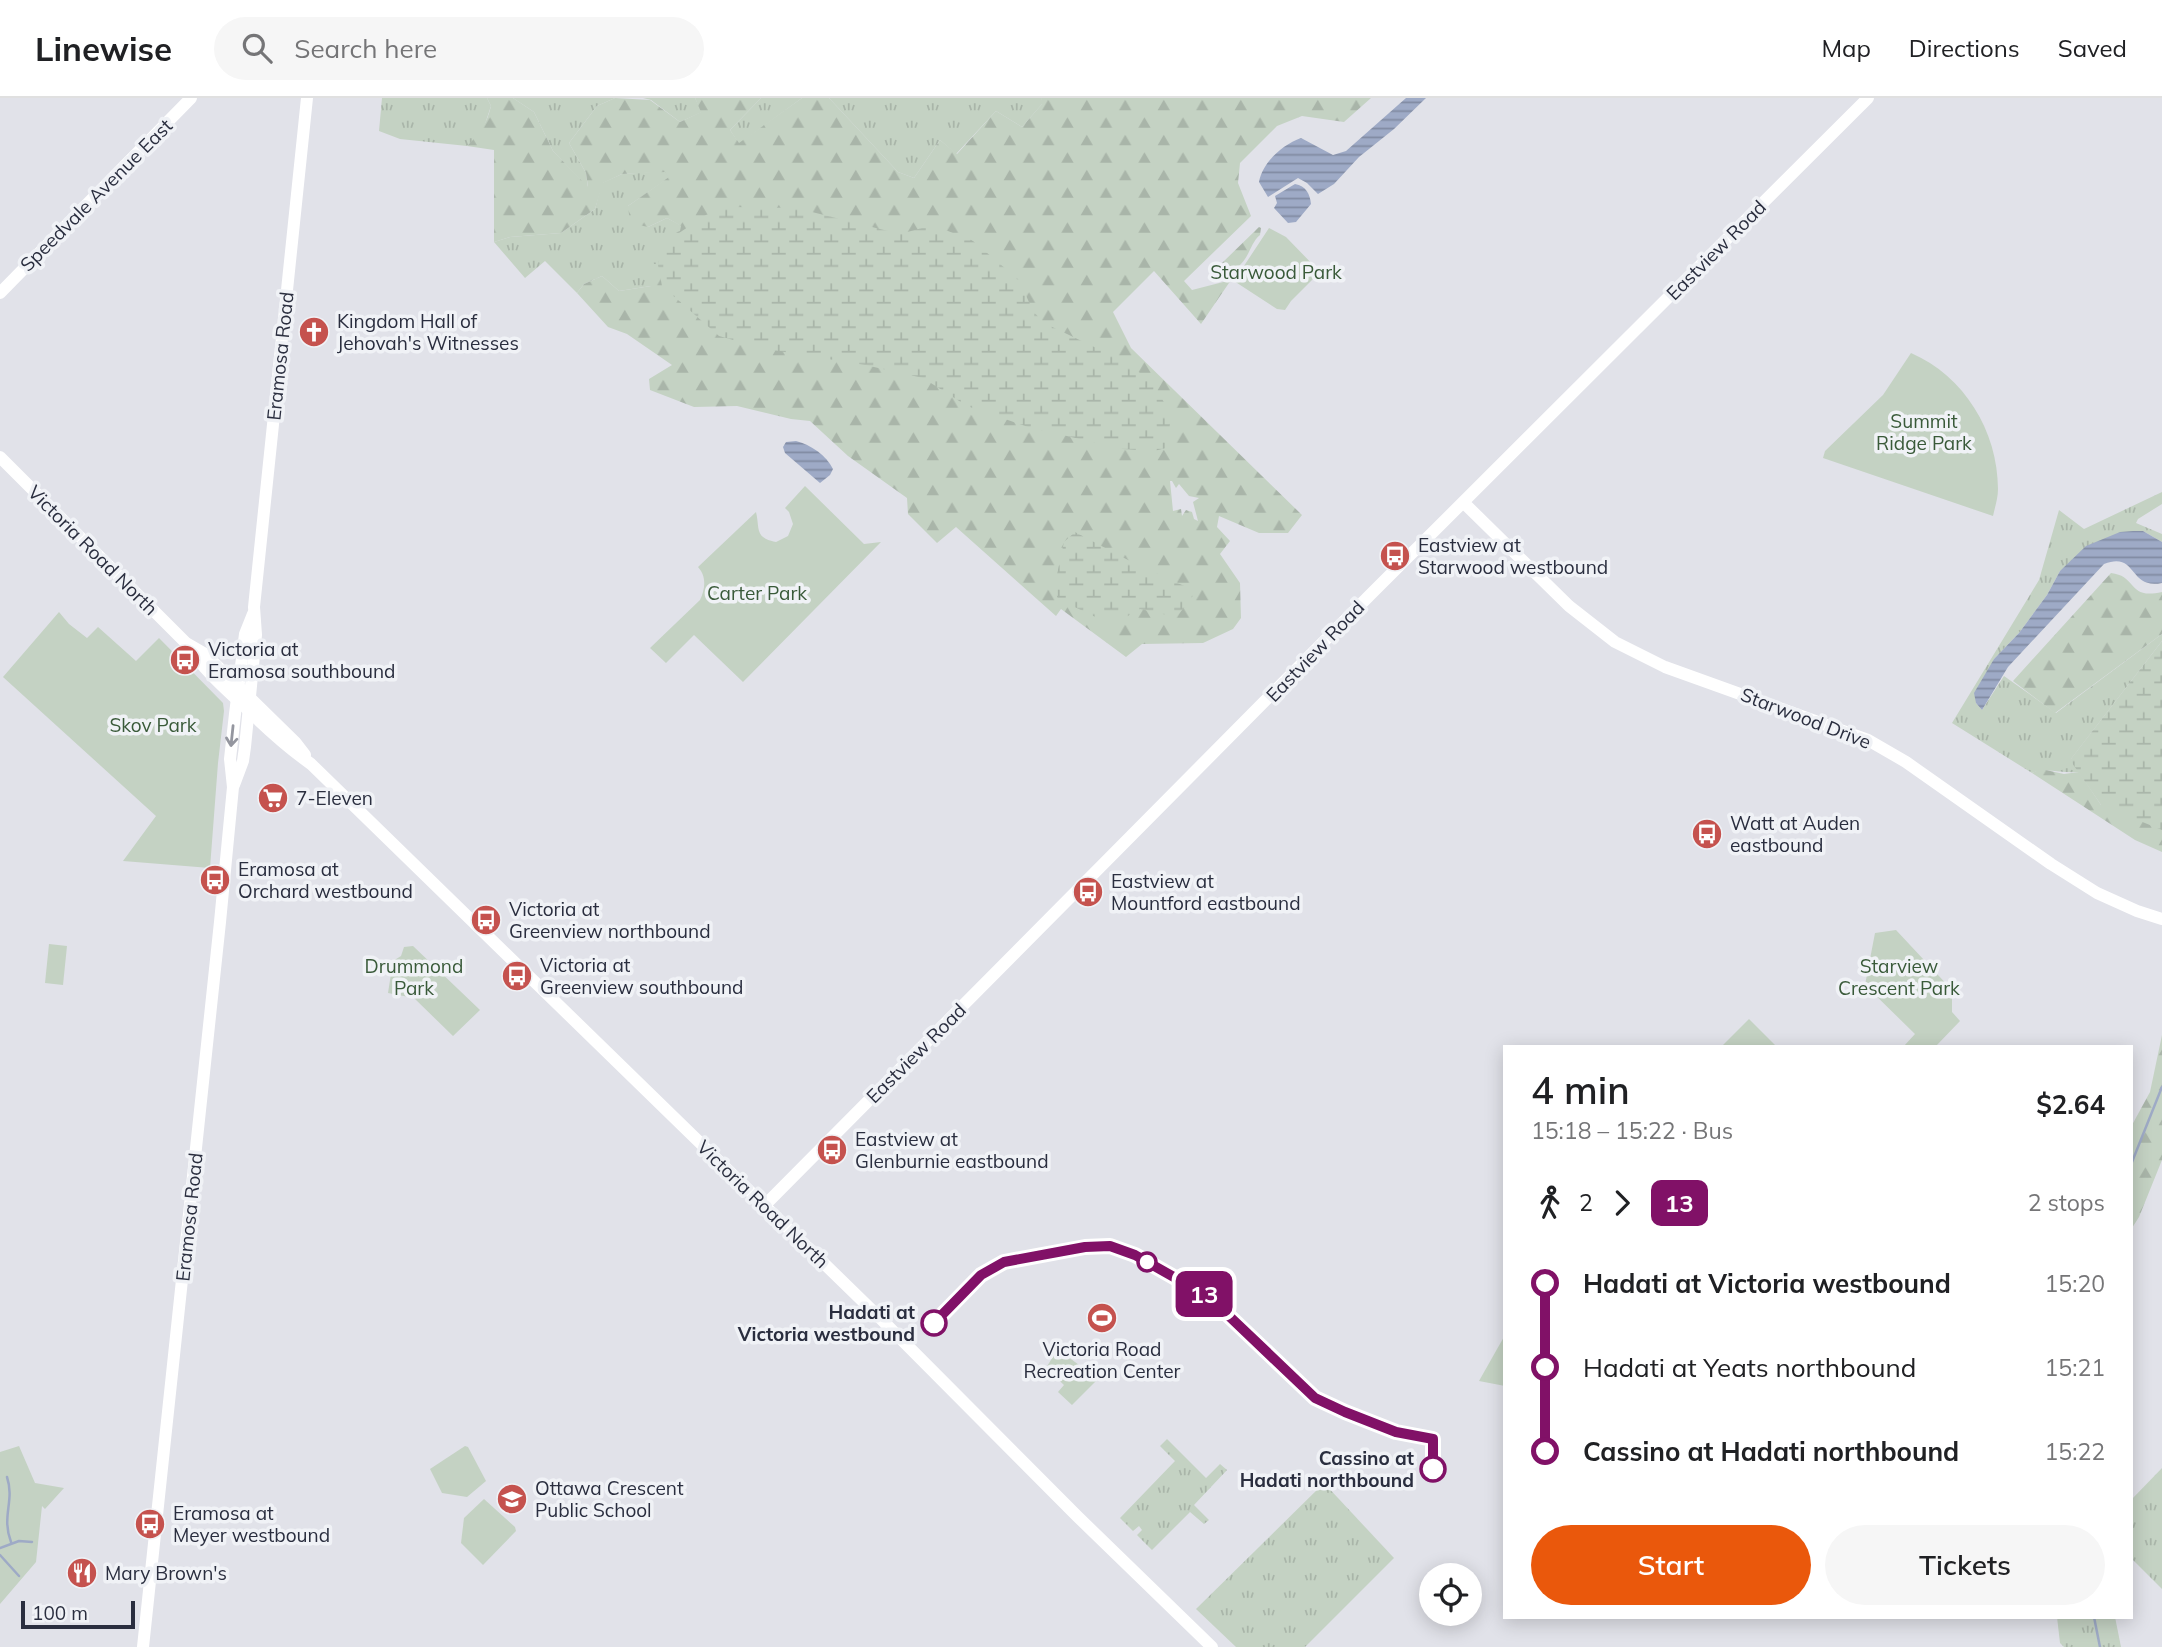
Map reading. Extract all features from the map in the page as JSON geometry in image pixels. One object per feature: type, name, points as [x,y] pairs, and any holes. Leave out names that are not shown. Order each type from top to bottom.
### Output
[{"type":"main road","name":"Speedvale Avenue East","points":[[0,293],[191,98]]},
{"type":"main road","name":"Eramosa Road","points":[[233,787],[243,761],[245,747],[256,635],[253,614],[307,98]]},
{"type":"main road","name":"Eastview Road","points":[[765,1205],[1868,98]]},
{"type":"main road","name":"Victoria Road North","points":[[0,457],[186,643],[198,661],[236,699],[288,748],[311,764],[765,1205],[1212,1647]]},
{"type":"main road","name":"Starwood Drive","points":[[1464,503],[1569,607],[1615,642],[1665,667],[1868,740],[1906,762],[2097,892],[2137,911],[2162,919]]},
{"type":"main road","name":"Eramosa Road","points":[[143,1647],[233,787],[230,759],[236,699],[245,634],[253,614]]},
{"type":"main road","name":"Victoria Road North","points":[[186,643],[210,658],[250,696],[295,742],[311,764]]},
{"type":"main road","points":[[210,658],[227,662],[237,657],[243,649]]},
{"type":"main road","points":[[245,747],[257,733],[273,734]]},
{"type":"green space","points":[[382,98],[487,98],[491,106],[482,133],[467,146],[400,139],[379,131]]},
{"type":"green space","points":[[487,98],[513,98],[534,112],[553,151],[588,187],[586,173],[569,143],[597,106],[615,98],[650,100],[680,122],[701,112],[695,98],[761,98],[730,130],[739,143],[802,98],[829,98],[898,172],[914,178],[940,140],[957,154],[996,111],[1022,127],[1042,104],[1041,98],[1371,98],[1344,122],[1302,116],[1277,126],[1240,163],[1238,183],[1251,216],[1184,281],[1192,290],[1231,280],[1201,324],[1154,271],[1113,312],[1131,348],[1302,515],[1288,533],[1259,533],[1219,516],[1217,527],[1230,541],[1220,554],[1240,583],[1241,618],[1233,629],[1203,643],[1142,644],[1126,657],[1061,609],[1056,616],[956,527],[937,543],[908,514],[907,498],[848,456],[810,421],[737,406],[694,407],[650,390],[649,379],[672,365],[627,334],[608,327],[577,293],[584,284],[602,276],[619,291],[651,286],[652,264],[676,264],[672,234],[680,231],[681,226],[667,218],[648,227],[630,223],[628,206],[669,177],[665,172],[622,174],[603,183],[595,209],[561,233],[510,237],[494,242],[494,150],[467,146],[482,128],[491,106]],"holes":[[[1172,481],[1176,488],[1179,484],[1189,496],[1199,498],[1193,502],[1198,521],[1194,519],[1192,512],[1186,510],[1182,516],[1181,509],[1173,511]]]},
{"type":"green space","points":[[513,98],[615,98],[597,106],[569,143],[586,173],[588,188],[553,151],[534,112]]},
{"type":"green space","points":[[643,98],[695,98],[702,112],[680,122],[651,100]]},
{"type":"green space","points":[[761,98],[802,98],[739,144],[730,130]]},
{"type":"green space","points":[[829,98],[1041,98],[1043,103],[1022,127],[996,111],[956,154],[940,140],[914,178],[898,172]]},
{"type":"green space","points":[[665,171],[670,177],[628,206],[648,227],[667,218],[682,226],[676,264],[651,286],[619,291],[602,276],[584,284],[577,293],[545,261],[525,278],[494,242],[510,237],[561,233],[595,209],[602,183],[622,174]]},
{"type":"green space","points":[[731,207],[796,208],[900,234],[933,225],[973,241],[1019,280],[1033,311],[1044,323],[1113,356],[1151,380],[1169,411],[1170,434],[1166,448],[1154,451],[1123,449],[1028,427],[967,406],[923,378],[865,365],[766,349],[719,336],[662,286],[658,265],[662,249],[673,237],[706,215]]},
{"type":"green space","points":[[1259,227],[1260,235],[1241,264],[1233,269],[1220,271],[1222,263]]},
{"type":"green space","name":"Starwood Park","points":[[1269,228],[1286,237],[1320,272],[1285,310],[1277,309],[1234,281]]},
{"type":"green space","name":"Summit Ridge Park","points":[[1911,353],[1930,363],[1962,391],[1984,427],[1996,467],[1998,492],[1993,516],[1823,458],[1825,451],[1883,395]]},
{"type":"green space","name":"Carter Park","points":[[805,486],[864,544],[881,542],[743,682],[694,635],[666,663],[650,648],[700,600],[704,583],[698,567],[756,512],[759,532],[764,538],[776,542],[788,536],[793,524],[785,508]]},
{"type":"green space","points":[[2162,492],[2162,504],[2136,523],[2162,534],[2162,542],[2143,531],[2060,571],[2047,595],[2019,633],[1994,659],[1976,703],[1982,710],[2004,676],[2056,713],[2162,634],[2162,641],[2071,759],[2079,772],[2032,773],[1952,723],[2039,580],[2059,510],[2084,529]]},
{"type":"green space","points":[[1075,532],[1195,591],[1190,601],[1176,617],[1140,609],[1112,625],[1058,599],[1054,588],[1064,542]]},
{"type":"green space","points":[[2111,573],[2125,578],[2143,593],[2162,592],[2162,634],[2055,713],[2013,681]]},
{"type":"green space","name":"Skov Park","points":[[59,612],[87,638],[98,627],[136,661],[159,638],[223,703],[210,868],[123,861],[156,816],[3,677]]},
{"type":"green space","points":[[2162,641],[2162,830],[2101,805],[2070,760]]},
{"type":"green space","points":[[2041,769],[2064,774],[2079,772],[2101,805],[2162,799],[2162,852],[2135,840],[2032,773]]},
{"type":"green space","name":"Starview Crescent Park","points":[[1896,930],[1952,990],[1952,1012],[1960,1021],[1937,1045],[1905,1045],[1915,1034],[1865,985],[1875,933]]},
{"type":"green space","points":[[49,944],[67,946],[63,985],[45,983]]},
{"type":"green space","name":"Drummond Park","points":[[413,946],[480,1010],[453,1036],[414,998],[388,993],[393,961],[401,956],[404,947]]},
{"type":"green space","points":[[1749,1019],[1775,1045],[1723,1045]]},
{"type":"green space","points":[[2162,1035],[2162,1160],[2133,1226],[2133,1123],[2150,1092]]},
{"type":"green space","points":[[1503,1339],[1503,1386],[1479,1381]]},
{"type":"green space","points":[[1056,1348],[1098,1379],[1072,1405],[1058,1392],[1064,1385],[1046,1368]]},
{"type":"green space","points":[[1167,1439],[1206,1478],[1220,1464],[1227,1470],[1194,1505],[1209,1520],[1204,1524],[1190,1512],[1152,1550],[1137,1535],[1142,1530],[1139,1526],[1133,1531],[1120,1518],[1175,1461],[1160,1446]]},
{"type":"green space","points":[[19,1446],[35,1483],[64,1488],[45,1509],[42,1506],[36,1562],[0,1604],[0,1452]]},
{"type":"green space","points":[[465,1446],[486,1481],[467,1497],[442,1493],[430,1469]]},
{"type":"green space","points":[[2162,1468],[2162,1589],[2133,1560],[2133,1498]]},
{"type":"green space","points":[[1324,1483],[1394,1558],[1305,1647],[1236,1647],[1196,1609]]},
{"type":"green space","points":[[484,1499],[515,1527],[516,1531],[483,1565],[461,1543],[464,1518]]},
{"type":"green space","points":[[2057,1619],[2115,1619],[2121,1647],[2064,1647],[2060,1643]]},
{"type":"water","points":[[1406,98],[1426,98],[1394,129],[1359,157],[1334,184],[1318,194],[1298,178],[1268,197],[1259,182],[1269,161],[1280,150],[1301,138],[1333,155],[1346,151]]},
{"type":"water","points":[[1295,184],[1307,191],[1311,204],[1296,222],[1288,223],[1274,208],[1277,203],[1275,196]]},
{"type":"water","points":[[796,441],[818,451],[833,469],[820,483],[785,453],[783,447],[786,442]]},
{"type":"water","points":[[2143,531],[2162,542],[2162,583],[2151,584],[2143,581],[2123,562],[2104,564],[2008,667],[1982,710],[1976,703],[1974,693],[1994,659],[2019,633],[2047,595],[2060,571],[2086,546],[2120,532]]},
{"type":"waterway","points":[[2133,1160],[2162,1087]]},
{"type":"waterway","points":[[7,1477],[10,1494],[7,1524],[11,1542]]},
{"type":"waterway","points":[[0,1548],[19,1541],[32,1542]]},
{"type":"waterway","points":[[0,1555],[19,1576]]},
{"type":"waterway","points":[[2094,1619],[2100,1647]]},
{"type":"bus line","name":"13","points":[[934,1323],[992,1267],[1016,1258],[1085,1247],[1110,1246],[1135,1255],[1209,1297],[1315,1398],[1396,1432],[1433,1439],[1433,1469]]},
{"type":"place","name":"Kingdom Hall of Jehovah's Witnesses","points":[[314,332]]},
{"type":"place","name":"Eastview at Starwood westbound","points":[[1395,556]]},
{"type":"place","name":"Victoria at Eramosa southbound","points":[[185,660]]},
{"type":"place","name":"7-Eleven","points":[[273,798]]},
{"type":"place","name":"Watt at Auden eastbound","points":[[1707,834]]},
{"type":"place","name":"Eramosa at Orchard westbound","points":[[215,880]]},
{"type":"place","name":"Eastview at Mountford eastbound","points":[[1088,892]]},
{"type":"place","name":"Victoria at Greenview northbound","points":[[486,920]]},
{"type":"place","name":"Victoria at Greenview southbound","points":[[517,976]]},
{"type":"place","name":"Eastview at Glenburnie eastbound","points":[[832,1150]]},
{"type":"place","name":"Victoria Road Recreation Center","points":[[1102,1318]]},
{"type":"place","name":"Hadati at Victoria westbound","points":[[934,1323]]},
{"type":"place","name":"Cassino at Hadati northbound","points":[[1433,1469]]},
{"type":"place","name":"Ottawa Crescent Public School","points":[[512,1499]]},
{"type":"place","name":"Eramosa at Meyer westbound","points":[[150,1524]]},
{"type":"place","name":"Mary Brown's","points":[[82,1573]]}]
